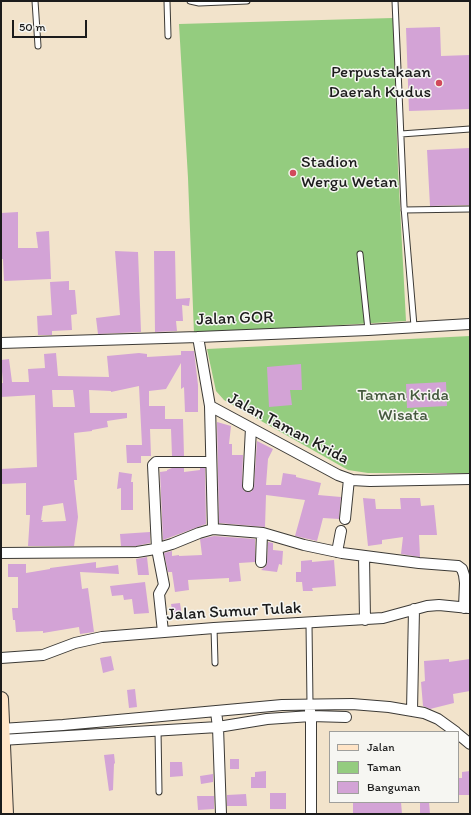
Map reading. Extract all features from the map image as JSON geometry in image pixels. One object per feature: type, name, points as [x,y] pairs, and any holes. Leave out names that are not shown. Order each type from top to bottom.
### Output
[{"type":"street","name":"Jalan GOR","points":[[1,343],[198,337],[470,324]]},
{"type":"street","name":"Jalan Taman Krida","points":[[198,337],[210,406],[338,475],[349,479],[370,481],[470,479]]},
{"type":"street","points":[[210,406],[210,462],[213,530]]},
{"type":"street","points":[[248,486],[251,428]]},
{"type":"street","points":[[163,632],[159,594],[164,585],[157,549],[154,464],[210,462]]},
{"type":"street","points":[[345,519],[349,479]]},
{"type":"street","points":[[1,553],[137,552],[157,549],[199,533],[213,530],[262,533],[304,546],[337,552],[419,563],[458,566],[462,569],[464,575],[467,608]]},
{"type":"street","points":[[337,552],[341,531]]},
{"type":"street","points":[[261,562],[262,533]]},
{"type":"street","points":[[364,556],[365,620]]},
{"type":"street","name":"Jalan Sumur Tulak","points":[[1,658],[43,655],[75,643],[102,637],[214,628],[365,620],[383,618],[414,609],[439,604],[467,608]]},
{"type":"street","points":[[412,711],[414,609]]},
{"type":"street","points":[[1,699],[6,814]]},
{"type":"street","points":[[2,734],[63,725],[217,719],[266,719],[310,710],[352,704],[388,707],[424,713],[438,719],[454,731]]},
{"type":"street","points":[[2,734],[158,730],[282,705],[346,717]]},
{"type":"street","points":[[310,710],[311,814]]},
{"type":"street","points":[[217,719],[221,814]]},
{"type":"street","points":[[459,735],[470,744]]},
{"type":"lane","points":[[35,1],[38,46]]},
{"type":"lane","points":[[167,1],[168,36]]},
{"type":"lane","points":[[190,1],[199,3],[247,1]]},
{"type":"lane","points":[[395,1],[404,210],[414,326]]},
{"type":"lane","points":[[401,134],[470,129]]},
{"type":"lane","points":[[404,210],[470,209]]},
{"type":"lane","points":[[360,254],[368,330]]},
{"type":"lane","points":[[309,624],[310,710]]},
{"type":"lane","points":[[214,628],[215,663]]},
{"type":"lane","points":[[158,730],[159,792]]},
{"type":"green space","name":"Stadion Wergu Wetan","points":[[393,18],[398,169],[406,321],[194,334],[188,178],[179,24]]},
{"type":"green space","name":"Taman Krida Wisata","points":[[470,336],[470,473],[368,473],[348,470],[224,400],[216,391],[207,349]]},
{"type":"building","name":"Perpustakaan Daerah Kudus","points":[[440,27],[441,56],[470,55],[470,109],[409,111],[406,28]]},
{"type":"building","points":[[470,148],[470,205],[430,206],[427,150]]},
{"type":"building","points":[[18,212],[18,248],[38,248],[36,232],[49,231],[51,279],[4,281],[1,244],[1,213]]},
{"type":"building","points":[[115,251],[138,252],[141,332],[98,334],[96,318],[120,315]]},
{"type":"building","points":[[154,251],[175,251],[176,299],[190,298],[189,306],[182,305],[183,321],[176,321],[177,331],[155,332]]},
{"type":"building","points":[[69,281],[69,290],[75,290],[77,314],[71,315],[72,330],[52,331],[52,335],[38,335],[37,316],[52,315],[50,282]]},
{"type":"building","points":[[181,351],[194,351],[198,385],[198,412],[185,412],[184,387],[181,389],[181,363],[166,389],[149,391],[149,406],[165,406],[165,419],[183,419],[184,456],[172,456],[171,429],[150,429],[151,456],[141,456],[141,463],[127,463],[126,445],[142,445],[139,386],[111,392],[89,390],[90,413],[127,413],[127,418],[107,421],[108,427],[74,433],[77,480],[74,480],[78,517],[74,546],[28,546],[30,515],[26,515],[26,483],[2,484],[1,469],[37,467],[35,395],[1,397],[1,383],[3,383],[1,360],[9,359],[12,382],[29,382],[28,369],[45,368],[44,354],[56,353],[58,376],[109,377],[107,356],[139,353],[147,354],[147,357],[181,355]],"holes":[[[52,390],[73,390],[75,407],[53,407]],[[63,503],[66,521],[42,522],[43,506]]]},
{"type":"building","points":[[301,364],[302,390],[290,390],[292,405],[269,407],[267,367]]},
{"type":"building","points":[[446,382],[447,406],[407,408],[406,384]]},
{"type":"building","points":[[217,422],[231,426],[229,444],[232,444],[232,455],[243,455],[242,486],[244,491],[251,492],[254,487],[257,441],[273,449],[268,459],[266,485],[281,485],[283,473],[296,475],[296,477],[321,483],[318,495],[341,497],[339,519],[323,518],[317,541],[295,536],[305,500],[266,495],[265,527],[219,523]]},
{"type":"building","points":[[172,468],[184,468],[184,472],[205,468],[206,524],[163,540],[160,472],[167,471]]},
{"type":"building","points":[[119,472],[132,474],[131,482],[133,482],[133,510],[121,510],[121,488],[117,489]]},
{"type":"building","points":[[363,498],[375,499],[376,509],[401,509],[400,498],[420,498],[421,506],[434,505],[437,535],[419,535],[420,557],[401,554],[403,537],[382,540],[382,544],[368,546]]},
{"type":"building","points":[[150,532],[150,543],[136,546],[121,546],[120,534]]},
{"type":"building","points":[[214,536],[255,539],[255,562],[239,563],[241,581],[229,582],[229,578],[188,580],[189,590],[175,592],[172,572],[168,572],[164,553],[172,551],[172,556],[202,555],[200,539]]},
{"type":"building","points":[[268,542],[273,543],[273,550],[283,551],[282,565],[279,564],[277,572],[261,570],[267,563]]},
{"type":"building","points":[[147,557],[149,575],[138,575],[136,559]]},
{"type":"building","points":[[312,560],[312,562],[334,560],[336,586],[312,588],[313,591],[303,591],[302,582],[296,582],[296,572],[301,572],[301,561]]},
{"type":"building","points":[[96,562],[96,568],[118,565],[119,574],[80,572],[82,589],[88,588],[94,632],[80,634],[79,627],[43,633],[43,631],[16,632],[12,608],[18,608],[18,577],[8,577],[8,564],[26,564],[26,573],[50,568]]},
{"type":"building","points":[[145,582],[149,613],[134,614],[132,599],[124,600],[123,595],[112,596],[110,586]]},
{"type":"building","points":[[180,603],[182,617],[174,619],[171,604]]},
{"type":"building","points":[[111,656],[114,670],[103,673],[100,658]]},
{"type":"building","points":[[449,659],[449,662],[470,659],[470,691],[453,694],[454,703],[430,709],[423,706],[421,682],[425,681],[424,661]]},
{"type":"building","points":[[135,689],[137,707],[129,708],[127,690]]},
{"type":"building","points":[[114,754],[115,763],[113,790],[109,791],[104,755]]},
{"type":"building","points":[[230,759],[239,759],[239,769],[230,769]]},
{"type":"building","points":[[170,762],[182,762],[183,776],[170,777]]},
{"type":"building","points":[[266,771],[266,788],[251,788],[251,777],[255,777],[255,772]]},
{"type":"building","points":[[470,771],[470,795],[459,795],[459,778],[462,778],[462,772]]},
{"type":"building","points":[[213,774],[213,782],[201,784],[200,776]]},
{"type":"building","points":[[270,793],[286,793],[286,809],[270,809]]},
{"type":"building","points":[[246,794],[247,806],[227,806],[227,795]]},
{"type":"building","points":[[197,796],[214,796],[214,809],[198,810]]},
{"type":"building","points":[[353,803],[401,803],[402,814],[353,814]]},
{"type":"building","points":[[420,803],[429,803],[430,814],[420,814]]},
{"type":"place","name":"Perpustakaan Daerah Kudus","points":[[439,83]]},
{"type":"place","name":"Stadion Wergu Wetan","points":[[293,173]]}]
